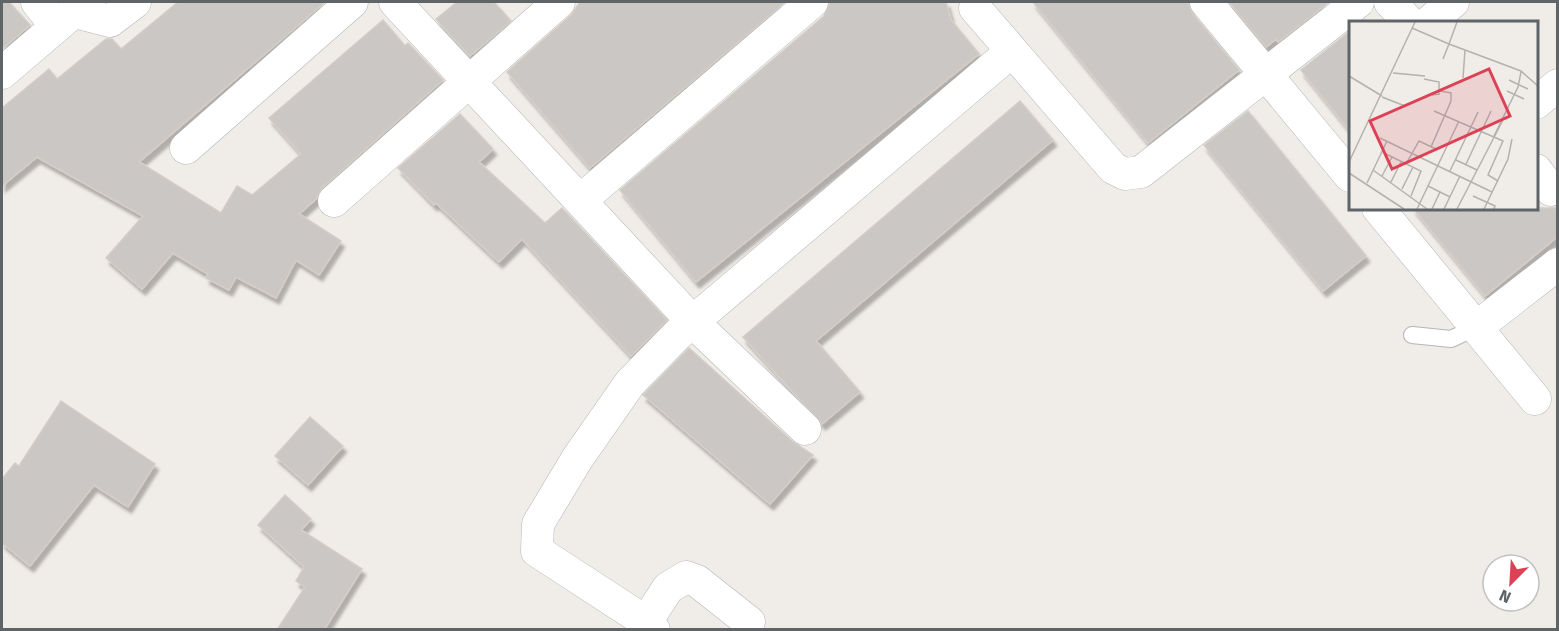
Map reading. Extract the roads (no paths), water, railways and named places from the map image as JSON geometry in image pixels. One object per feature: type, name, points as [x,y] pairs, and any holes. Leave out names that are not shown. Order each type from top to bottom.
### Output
[{"type":"street","points":[[37,2],[72,13],[110,21],[135,2]]},
{"type":"street","points":[[186,148],[352,2]]},
{"type":"street","points":[[395,2],[694,323],[805,429]]},
{"type":"street","points":[[334,201],[559,2]]},
{"type":"street","points":[[581,200],[812,2]]},
{"type":"street","points":[[1206,2],[1349,175]]},
{"type":"street","points":[[975,8],[1113,168],[1125,174],[1141,172],[1358,2]]},
{"type":"street","points":[[1390,2],[1408,21]]},
{"type":"street","points":[[1430,21],[1453,2]]},
{"type":"street","points":[[2,73],[72,13]]},
{"type":"street","points":[[749,622],[697,581],[686,577],[668,588],[650,626],[537,551],[538,524],[577,459],[630,382],[677,335],[694,323],[1012,51]]},
{"type":"street","points":[[1538,101],[1557,86]]},
{"type":"street","points":[[1380,210],[1535,399]]},
{"type":"street","points":[[1478,327],[1557,264]]},
{"type":"lane","points":[[1412,335],[1451,339],[1478,327]]}]
